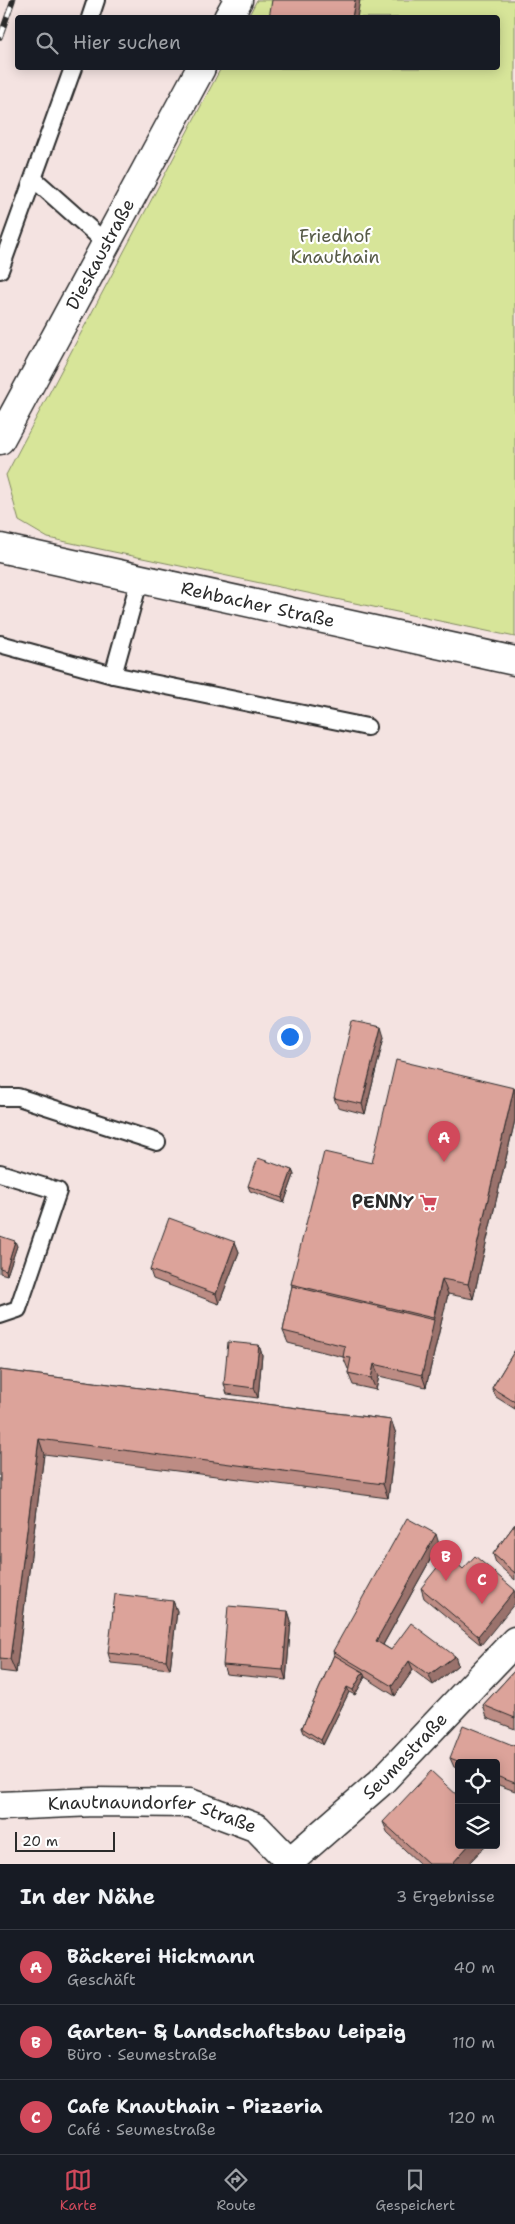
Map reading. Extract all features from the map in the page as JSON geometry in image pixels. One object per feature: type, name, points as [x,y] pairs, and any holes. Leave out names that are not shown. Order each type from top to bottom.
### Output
[{"type":"street","points":[[230,15],[238,0]]},
{"type":"street","name":"Dieskaustraße","points":[[0,440],[200,70]]},
{"type":"street","name":"Rehbacher Straße","points":[[0,548],[515,661]]},
{"type":"street","name":"Seumestraße","points":[[288,1863],[381,1782],[515,1641]]},
{"type":"street","name":"Knautnaundorfer Straße","points":[[0,1806],[94,1802],[190,1803],[257,1828],[288,1863]]},
{"type":"lane","points":[[91,15],[96,0]]},
{"type":"lane","points":[[0,270],[72,70]]},
{"type":"lane","points":[[34,179],[106,243]]},
{"type":"lane","points":[[113,675],[140,578]]},
{"type":"lane","points":[[0,644],[113,675],[367,727]]},
{"type":"lane","points":[[0,1097],[18,1097],[157,1142]]},
{"type":"lane","points":[[0,1173],[58,1192],[18,1309],[0,1315]]},
{"type":"green space","name":"Friedhof Knauthain","points":[[257,0],[515,0],[515,637],[48,538],[19,521],[6,475],[220,70],[500,70],[500,15],[249,15]]},
{"type":"building","points":[[272,0],[355,0],[352,15],[270,15]]},
{"type":"building","points":[[352,1021],[381,1027],[362,1104],[334,1098]]},
{"type":"building","points":[[396,1060],[514,1088],[468,1284],[442,1279],[433,1318],[291,1284],[324,1152],[372,1163]]},
{"type":"building","points":[[258,1158],[292,1170],[282,1198],[248,1186]]},
{"type":"building","points":[[169,1218],[235,1242],[216,1294],[150,1270]]},
{"type":"building","points":[[0,1236],[15,1241],[6,1270],[0,1268]]},
{"type":"building","points":[[292,1286],[434,1320],[422,1375],[374,1364],[371,1378],[348,1373],[351,1358],[343,1357],[345,1346],[283,1331]]},
{"type":"building","points":[[228,1342],[259,1345],[254,1388],[224,1384]]},
{"type":"building","points":[[515,1350],[515,1402],[492,1388]]},
{"type":"building","points":[[0,1370],[391,1420],[383,1484],[39,1439],[10,1659],[0,1658]]},
{"type":"building","points":[[407,1518],[436,1534],[376,1641],[391,1650],[411,1623],[455,1656],[429,1675],[409,1661],[392,1686],[333,1651]]},
{"type":"building","points":[[515,1524],[515,1573],[493,1554]]},
{"type":"building","points":[[447,1555],[463,1569],[475,1556],[515,1590],[478,1636],[421,1588]]},
{"type":"building","points":[[115,1594],[173,1601],[166,1660],[108,1653]]},
{"type":"building","points":[[228,1606],[288,1611],[283,1670],[223,1665]]},
{"type":"building","points":[[334,1655],[363,1672],[353,1690],[347,1687],[321,1740],[302,1728]]},
{"type":"building","points":[[515,1670],[515,1718],[483,1705]]},
{"type":"building","points":[[463,1725],[515,1746],[515,1783],[500,1777],[500,1759],[455,1760],[450,1758]]},
{"type":"building","points":[[431,1771],[455,1793],[455,1849],[465,1849],[452,1864],[429,1864],[383,1822]]},
{"type":"railway","points":[[0,37],[13,0]]},
{"type":"place","name":"Bäckerei Hickmann","points":[[444,1162]]},
{"type":"place","name":"PENNY","points":[[428,1202]]},
{"type":"place","name":"Garten- & Landschaftsbau Leipzig","points":[[446,1581]]},
{"type":"place","name":"Cafe Knauthain - Pizzeria","points":[[482,1604]]}]
